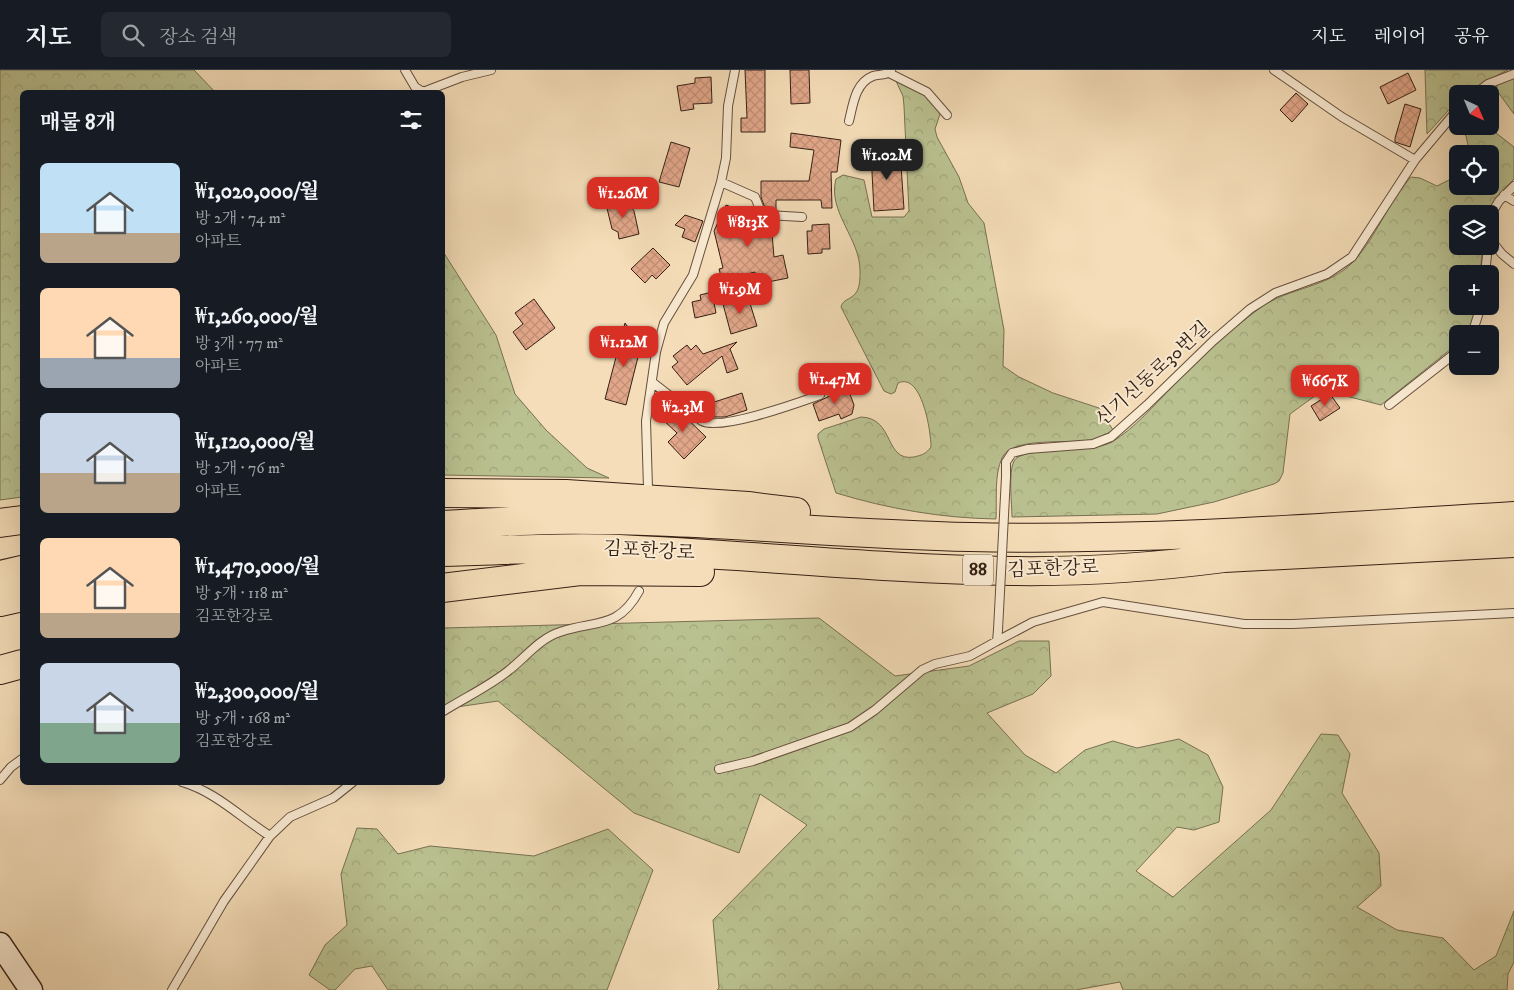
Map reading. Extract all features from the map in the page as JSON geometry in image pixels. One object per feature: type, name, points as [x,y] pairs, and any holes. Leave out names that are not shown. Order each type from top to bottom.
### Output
[{"type":"highway","points":[[445,493],[566,494],[748,506],[845,517],[968,537]]},
{"type":"highway","name":"김포한강로","points":[[445,525],[550,520],[614,521],[968,537],[1165,537],[1514,516]]},
{"type":"highway","points":[[0,523],[20,520]]},
{"type":"highway","name":"김포한강로","points":[[445,552],[552,548],[618,549],[854,564],[955,569],[1040,570],[1514,543]]},
{"type":"highway","points":[[445,588],[580,571],[769,574],[854,564]]},
{"type":"highway","points":[[0,575],[20,570]]},
{"type":"highway","points":[[0,602],[20,597]]},
{"type":"highway","points":[[0,670],[20,665]]},
{"type":"street","points":[[0,944],[31,990]]},
{"type":"lane","points":[[405,70],[415,87],[420,90]]},
{"type":"lane","points":[[428,90],[462,77],[491,70]]},
{"type":"lane","points":[[648,488],[646,421],[660,334],[670,312],[693,275],[721,182],[726,158],[728,106],[735,70]]},
{"type":"lane","points":[[1274,70],[1342,117],[1415,160]]},
{"type":"lane","points":[[849,121],[856,93],[860,86],[871,77],[890,72],[927,92],[947,115]]},
{"type":"lane","points":[[1487,85],[1514,74]]},
{"type":"lane","name":"신기신동로30번길","points":[[997,641],[1008,457],[1019,450],[1093,444],[1112,437],[1148,405],[1213,341],[1250,309],[1275,293],[1340,268],[1361,246],[1415,160],[1449,120]]},
{"type":"lane","points":[[721,182],[755,197],[761,212],[766,215],[802,217]]},
{"type":"lane","points":[[1498,205],[1514,186]]},
{"type":"lane","points":[[1504,196],[1514,201]]},
{"type":"lane","points":[[1499,250],[1514,264]]},
{"type":"lane","points":[[1389,405],[1449,358]]},
{"type":"lane","points":[[652,382],[702,421],[712,424],[767,412],[820,396]]},
{"type":"lane","points":[[445,710],[507,672],[547,638],[560,632],[596,626],[614,618],[633,603],[639,591]]},
{"type":"lane","points":[[719,769],[753,761],[850,727],[875,710],[922,670],[934,664],[970,656],[1033,622],[1103,602],[1244,624],[1293,624],[1514,612]]},
{"type":"lane","points":[[0,780],[11,767],[20,760]]},
{"type":"lane","points":[[190,785],[212,794],[247,822],[270,836]]},
{"type":"lane","points":[[172,990],[224,901],[270,836],[290,817],[326,802],[349,785]]},
{"type":"green space","points":[[0,70],[194,70],[213,90],[20,90],[20,497],[0,500]]},
{"type":"green space","points":[[1425,70],[1508,70],[1481,85],[1449,85],[1449,110],[1427,134]]},
{"type":"green space","points":[[1514,77],[1514,114],[1499,93],[1499,84]]},
{"type":"green space","points":[[895,79],[930,97],[941,111],[935,129],[937,137],[959,177],[968,203],[984,223],[1004,330],[1003,366],[1019,377],[1053,393],[1099,408],[1113,430],[1093,440],[1043,442],[1017,446],[1008,451],[999,465],[996,488],[996,519],[955,517],[915,512],[836,493],[818,438],[818,434],[824,429],[861,417],[872,419],[879,424],[893,447],[905,457],[922,455],[931,447],[927,417],[919,394],[913,386],[906,382],[898,383],[895,392],[891,394],[884,391],[841,307],[843,302],[857,292],[860,272],[855,248],[836,203],[834,191],[836,179],[843,175],[864,180],[872,217],[904,217],[909,211],[903,96]]},
{"type":"green space","points":[[1499,135],[1514,147],[1514,179],[1499,195],[1499,145],[1468,145],[1466,136]]},
{"type":"green space","points":[[1411,177],[1420,178],[1437,186],[1449,180],[1449,195],[1499,195],[1492,205],[1449,205],[1449,255],[1482,255],[1481,265],[1449,265],[1449,315],[1474,315],[1472,323],[1471,325],[1449,325],[1449,351],[1381,405],[1323,390],[1290,414],[1283,473],[1279,481],[1274,484],[1214,502],[1157,514],[1012,517],[1011,473],[1014,461],[1019,456],[1029,453],[1089,448],[1112,442],[1144,416],[1215,345],[1260,308],[1271,301],[1333,277],[1344,270],[1362,251]]},
{"type":"green space","points":[[445,255],[496,335],[515,394],[546,430],[587,468],[609,478],[445,475]]},
{"type":"green space","points":[[819,618],[895,676],[969,666],[1019,641],[1049,641],[1051,676],[1033,694],[987,713],[1025,755],[1056,773],[1085,750],[1113,741],[1137,748],[1179,739],[1208,755],[1223,787],[1219,822],[1194,830],[1177,827],[1136,871],[1173,897],[1271,810],[1321,734],[1338,735],[1350,754],[1342,793],[1379,853],[1381,886],[1357,907],[1397,930],[1443,938],[1474,970],[1496,956],[1514,911],[1514,962],[1508,974],[1507,990],[1123,990],[1120,982],[1076,990],[717,990],[719,988],[713,920],[807,825],[760,794],[739,853],[634,813],[498,701],[445,709],[445,628]]},
{"type":"green space","points":[[357,828],[377,829],[398,854],[430,846],[534,856],[608,829],[653,870],[607,990],[388,990],[372,966],[355,969],[335,990],[330,990],[309,975],[325,945],[347,925],[341,874]]},
{"type":"building","points":[[745,70],[765,70],[765,132],[741,132],[741,118],[747,118]]},
{"type":"building","points":[[790,70],[809,70],[810,103],[791,104]]},
{"type":"building","points":[[1408,73],[1416,90],[1388,104],[1380,87]]},
{"type":"building","points":[[711,77],[712,103],[693,104],[694,109],[681,111],[677,86],[695,83],[695,78]]},
{"type":"building","points":[[1296,93],[1308,104],[1292,122],[1280,110]]},
{"type":"building","points":[[1405,104],[1421,109],[1410,147],[1395,142]]},
{"type":"building","points":[[791,133],[841,140],[837,172],[831,172],[832,208],[822,208],[821,200],[776,200],[776,209],[765,208],[761,197],[761,181],[809,181],[814,150],[790,147]]},
{"type":"building","points":[[671,142],[690,148],[679,187],[659,182]]},
{"type":"building","points":[[900,151],[904,209],[874,211],[871,153]]},
{"type":"building","points":[[622,201],[630,205],[634,211],[639,234],[619,239],[618,232],[612,229],[606,204]]},
{"type":"building","points":[[726,205],[737,209],[735,213],[761,221],[761,218],[771,221],[774,257],[783,255],[788,278],[758,284],[755,272],[722,280],[719,269],[723,268],[714,231]]},
{"type":"building","points":[[685,215],[703,221],[695,242],[682,237],[685,229],[675,225]]},
{"type":"building","points":[[829,224],[830,249],[822,249],[822,253],[808,254],[807,231],[812,231],[812,225]]},
{"type":"building","points":[[653,248],[670,265],[656,279],[652,275],[645,283],[631,269]]},
{"type":"building","points":[[712,292],[716,313],[695,318],[692,302],[701,300],[700,295]]},
{"type":"building","points":[[748,297],[757,326],[731,334],[723,304]]},
{"type":"building","points":[[534,299],[555,328],[526,350],[513,332],[523,324],[515,313]]},
{"type":"building","points":[[625,323],[641,345],[626,405],[605,399]]},
{"type":"building","points":[[737,342],[730,349],[738,369],[727,373],[722,356],[687,385],[672,367],[678,362],[673,356],[687,345],[691,350],[696,345],[703,354]]},
{"type":"building","points":[[842,387],[848,389],[854,405],[852,414],[841,419],[839,414],[819,421],[813,404],[832,395],[831,391]]},
{"type":"building","points":[[742,393],[747,410],[725,417],[709,417],[705,405]]},
{"type":"building","points":[[1330,394],[1340,408],[1320,421],[1311,406]]},
{"type":"building","points":[[674,406],[706,437],[684,459],[668,442],[677,433],[661,418]]}]
